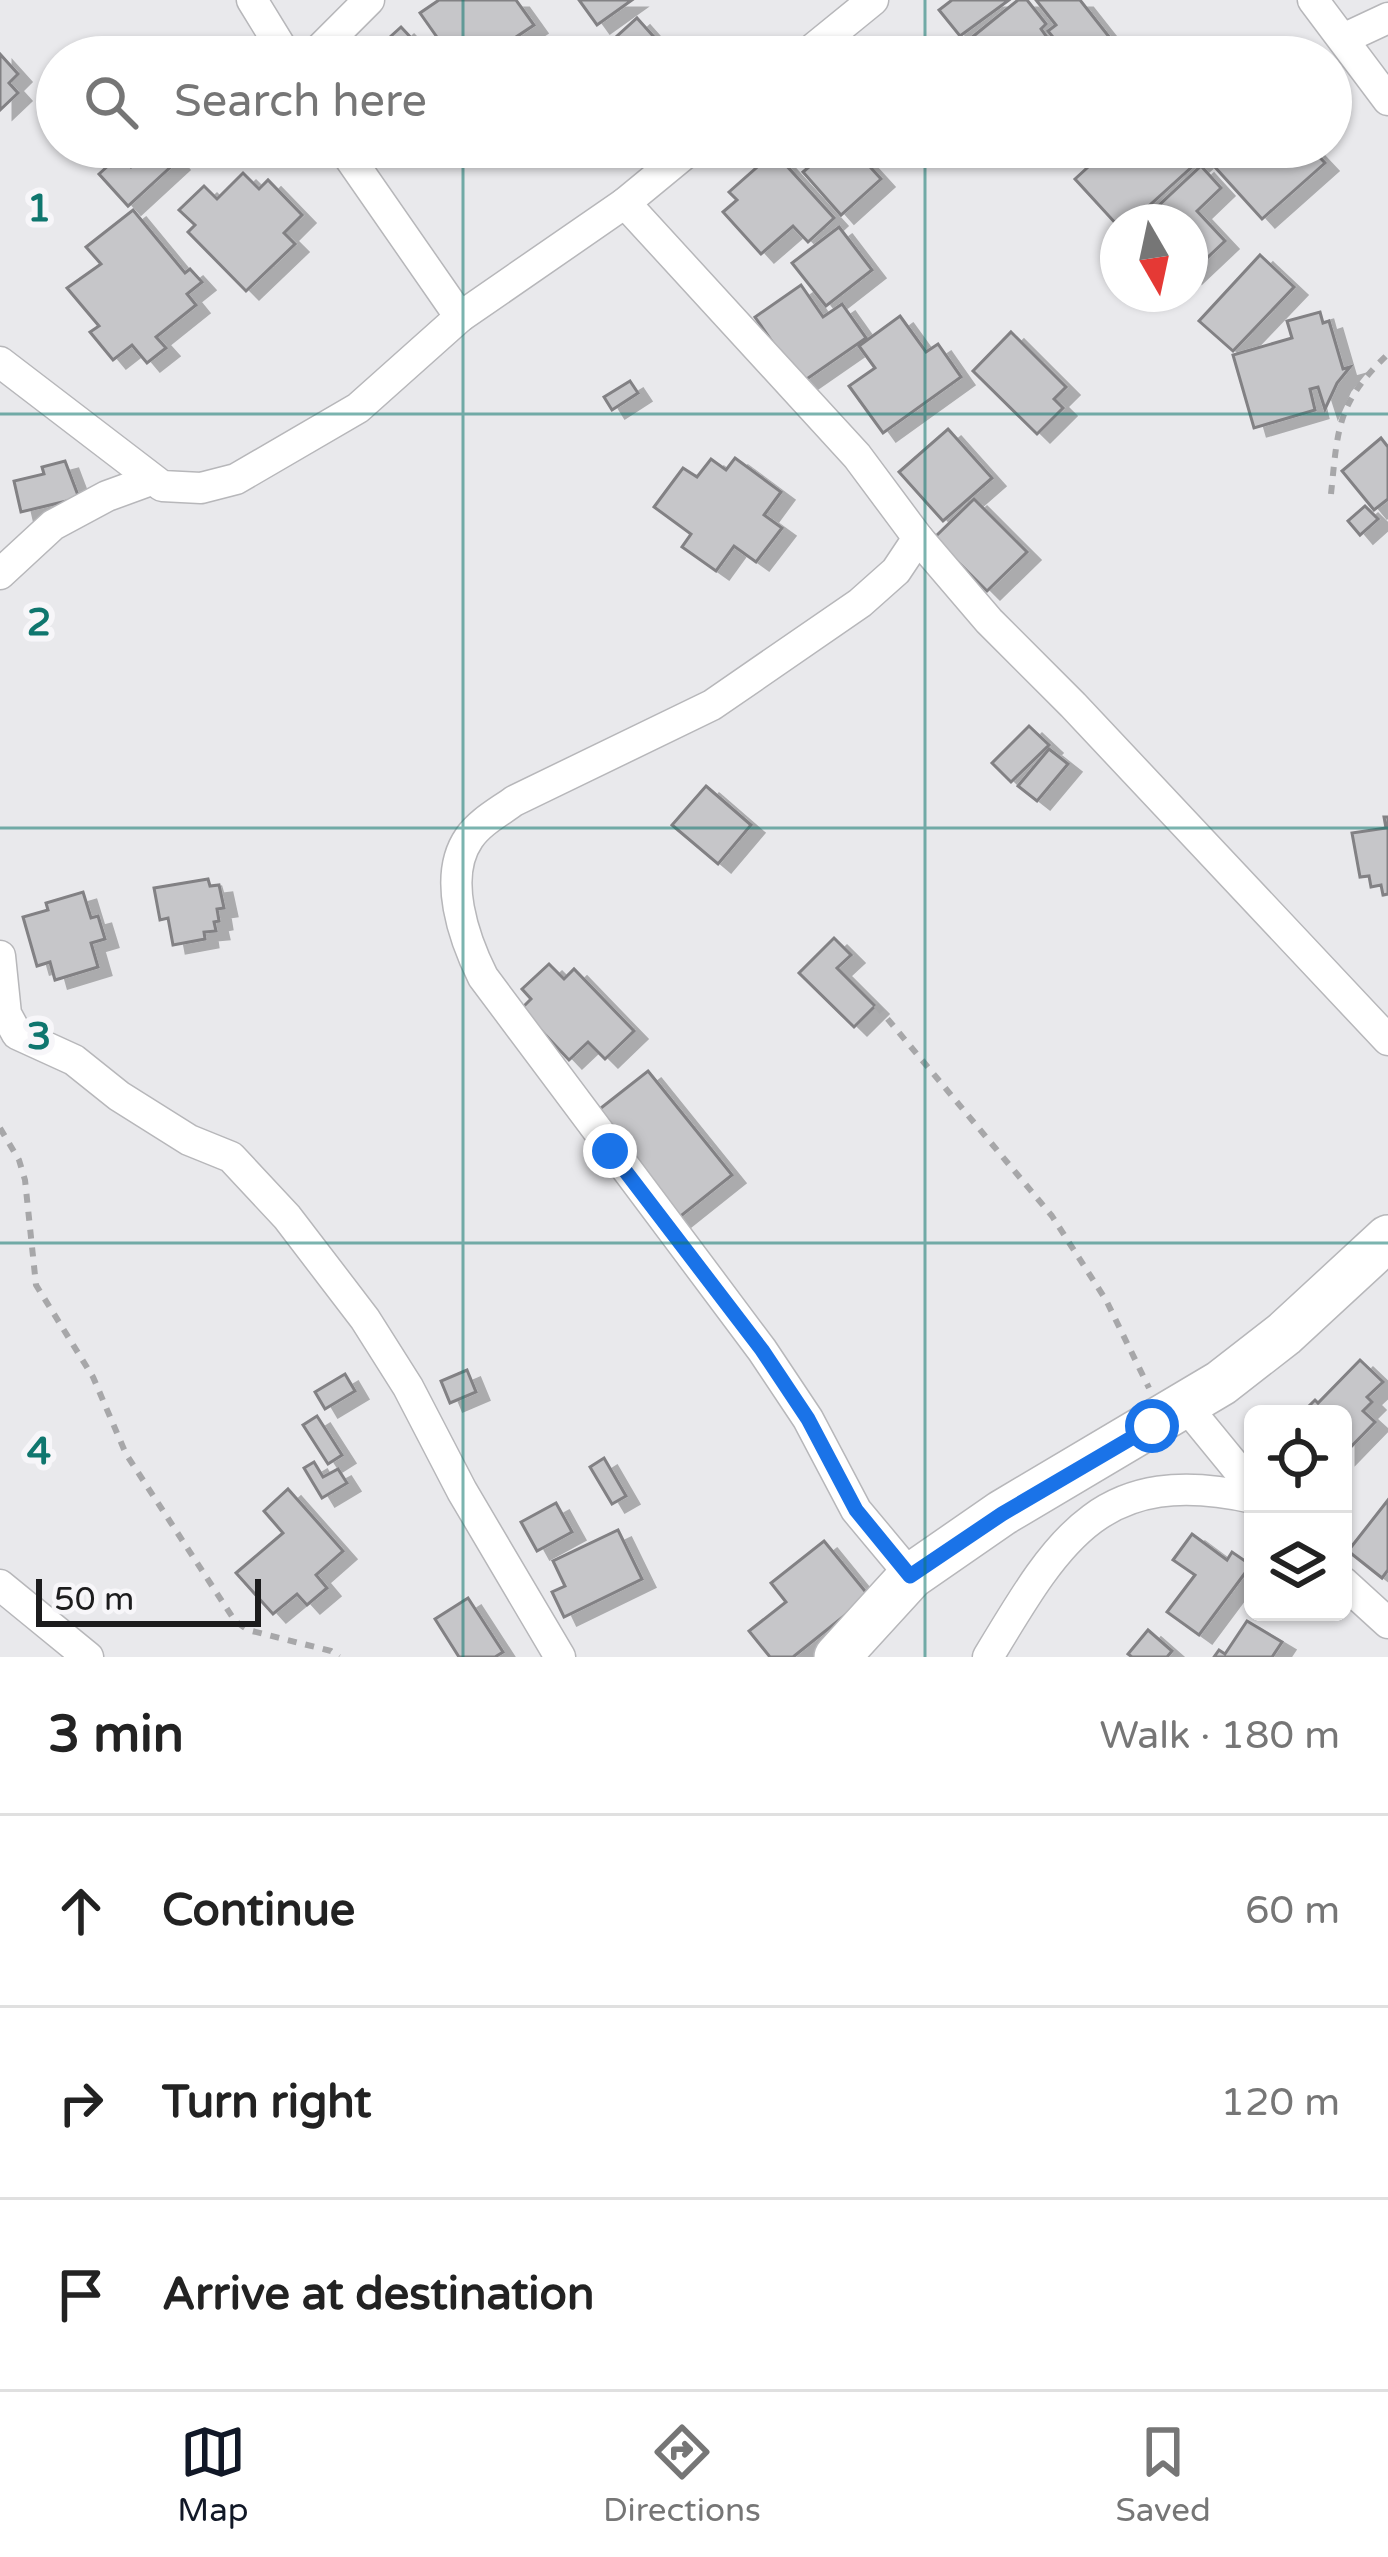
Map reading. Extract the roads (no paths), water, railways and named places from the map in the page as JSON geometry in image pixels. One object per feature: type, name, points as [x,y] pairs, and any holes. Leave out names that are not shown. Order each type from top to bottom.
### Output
[{"type":"main road","points":[[837,1657],[910,1576],[1002,1514],[1174,1412],[1284,1334],[1388,1238]]},
{"type":"street","points":[[252,0],[273,36]]},
{"type":"street","points":[[333,36],[369,0]]},
{"type":"street","points":[[829,36],[873,0]]},
{"type":"street","points":[[1313,0],[1340,36]]},
{"type":"street","points":[[1351,36],[1388,18]]},
{"type":"street","points":[[1352,52],[1388,100]]},
{"type":"street","points":[[356,168],[460,317]]},
{"type":"street","points":[[0,362],[86,424],[151,480],[182,490],[236,479],[358,408],[460,317],[625,203],[668,168]]},
{"type":"street","points":[[625,203],[857,456],[989,621],[1388,1040]]},
{"type":"street","points":[[0,574],[53,525],[151,480]]},
{"type":"street","points":[[910,1576],[856,1510],[808,1419],[762,1350],[483,977],[467,946],[458,873],[468,838],[486,820],[514,801],[712,705],[860,603],[896,571],[918,538]]},
{"type":"street","points":[[0,956],[6,1014],[17,1034],[74,1060],[119,1096],[189,1140],[231,1157],[287,1217],[365,1319],[408,1387],[462,1491],[560,1657]]},
{"type":"street","points":[[1174,1412],[1244,1479]]},
{"type":"street","points":[[988,1657],[1046,1566],[1090,1520],[1117,1501],[1144,1492],[1207,1488],[1244,1496]]},
{"type":"street","points":[[0,1585],[88,1657]]},
{"type":"street","points":[[1352,1590],[1388,1624]]}]
